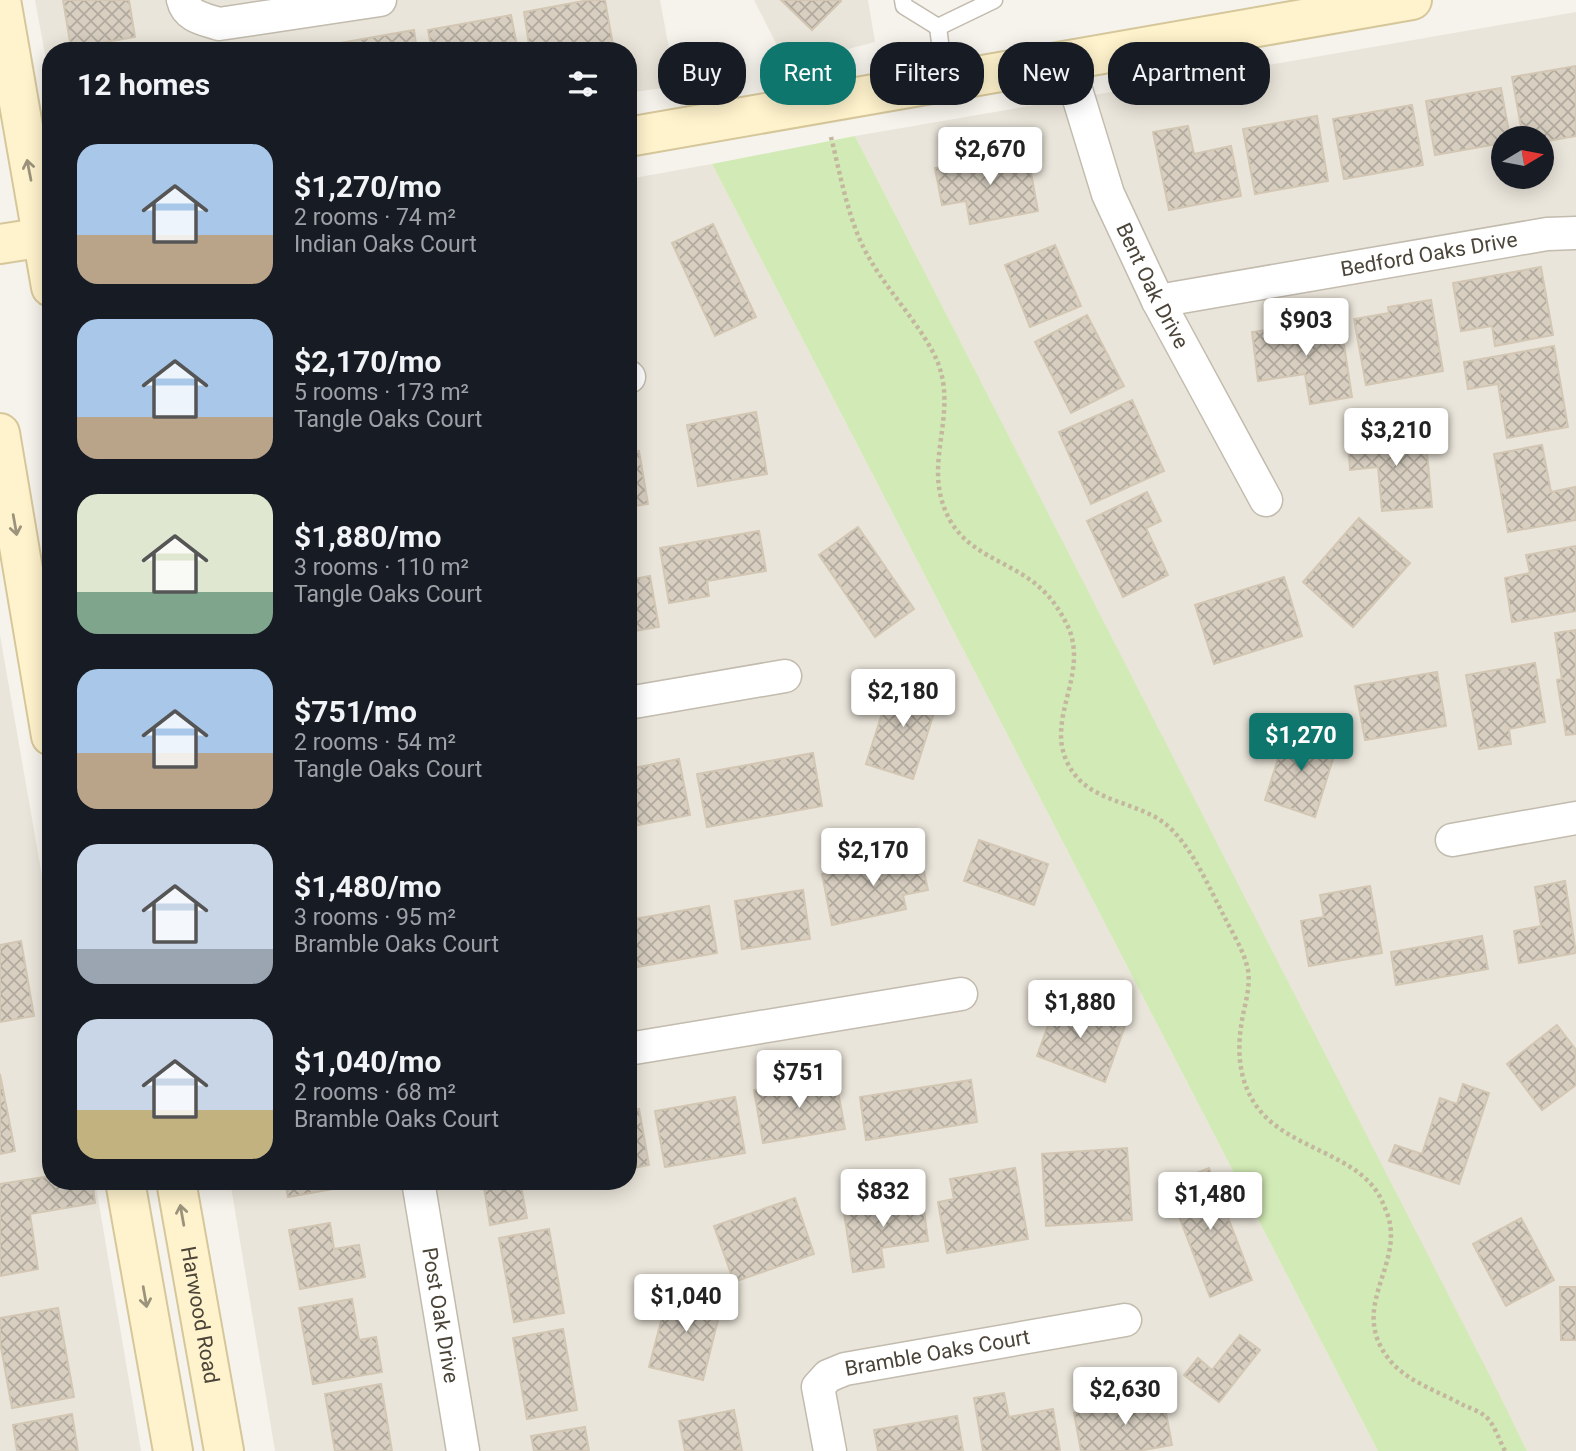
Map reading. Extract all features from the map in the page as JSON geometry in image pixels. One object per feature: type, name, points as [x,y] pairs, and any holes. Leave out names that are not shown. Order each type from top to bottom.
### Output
[{"type":"main road","points":[[1,0],[25,149],[42,217]]},
{"type":"main road","points":[[1094,55],[1371,4],[1412,0]]},
{"type":"main road","points":[[637,135],[870,95]]},
{"type":"main road","points":[[0,244],[42,238]]},
{"type":"main road","points":[[0,433],[42,683]]},
{"type":"main road","points":[[127,1190],[173,1451]]},
{"type":"main road","name":"Harwood Road","points":[[178,1190],[224,1451]]},
{"type":"street","points":[[189,8],[219,24],[380,0]]},
{"type":"street","name":"Bent Oak Drive","points":[[1081,105],[1108,194],[1158,301],[1266,500]]},
{"type":"street","name":"Bedford Oaks Drive","points":[[1158,301],[1546,234],[1576,233]]},
{"type":"street","points":[[637,701],[785,676]]},
{"type":"street","points":[[1452,840],[1576,818]]},
{"type":"street","points":[[637,1048],[961,994]]},
{"type":"street","name":"Post Oak Drive","points":[[420,1190],[463,1451]]},
{"type":"street","name":"Bramble Oaks Court","points":[[830,1451],[818,1387],[828,1376],[845,1369],[1125,1320]]},
{"type":"lane","points":[[903,0],[904,6],[938,27]]},
{"type":"lane","points":[[938,27],[994,0]]},
{"type":"lane","points":[[938,27],[940,42]]},
{"type":"path","points":[[831,137],[847,202],[868,258],[937,362],[946,397],[943,433],[936,464],[939,496],[952,524],[973,548],[1030,579],[1055,602],[1070,632],[1075,666],[1061,720],[1061,743],[1068,764],[1081,782],[1099,795],[1163,822],[1185,847],[1202,873],[1242,953],[1248,971],[1249,989],[1237,1039],[1241,1073],[1255,1104],[1278,1129],[1359,1172],[1380,1197],[1390,1224],[1390,1244],[1373,1311],[1376,1335],[1387,1357],[1404,1374],[1487,1417],[1505,1451]]},
{"type":"shaded area","points":[[35,0],[660,0],[668,42],[658,42],[658,89],[637,92],[637,42],[43,42]]},
{"type":"shaded area","points":[[754,0],[868,0],[875,42],[856,47],[856,42],[775,42]]},
{"type":"shaded area","points":[[1576,12],[1576,1451],[1527,1451],[855,136],[1035,105],[1094,105],[1094,95],[1108,92],[1108,105],[1270,105],[1270,65]]},
{"type":"shaded area","points":[[712,164],[1378,1451],[275,1451],[232,1190],[637,1190],[637,177]]},
{"type":"shaded area","points":[[0,635],[42,876],[42,1190],[97,1190],[141,1451],[0,1451]]},
{"type":"green space","points":[[855,136],[1527,1451],[1378,1451],[712,164]]},
{"type":"building","points":[[63,0],[129,0],[135,37],[106,42],[70,42]]},
{"type":"building","points":[[589,0],[605,0],[612,42],[529,42],[524,12]]},
{"type":"building","points":[[781,0],[840,0],[841,1],[812,30]]},
{"type":"building","points":[[511,15],[516,42],[430,42],[428,30]]},
{"type":"building","points":[[414,30],[416,42],[345,42]]},
{"type":"building","points":[[1576,66],[1576,136],[1554,140],[1554,126],[1521,126],[1512,77]]},
{"type":"building","points":[[1501,88],[1508,126],[1491,126],[1491,145],[1435,155],[1426,101]]},
{"type":"building","points":[[1412,105],[1423,165],[1344,179],[1333,119]]},
{"type":"building","points":[[1317,116],[1328,181],[1255,194],[1243,129]]},
{"type":"building","points":[[1188,126],[1194,154],[1231,146],[1241,196],[1169,210],[1153,132]]},
{"type":"building","points":[[1027,151],[1038,211],[970,224],[966,201],[942,205],[935,168]]},
{"type":"building","points":[[713,224],[756,317],[715,336],[672,243]]},
{"type":"building","points":[[1055,245],[1081,306],[1030,327],[1005,265]]},
{"type":"building","points":[[1541,267],[1553,335],[1495,346],[1492,326],[1461,331],[1453,283]]},
{"type":"building","points":[[1431,300],[1443,371],[1366,385],[1354,319],[1389,313],[1388,307]]},
{"type":"building","points":[[1087,315],[1124,386],[1071,413],[1035,342]]},
{"type":"building","points":[[1340,319],[1352,397],[1310,404],[1305,374],[1258,381],[1252,332]]},
{"type":"building","points":[[1554,346],[1568,427],[1507,438],[1498,384],[1468,389],[1464,362]]},
{"type":"building","points":[[1132,400],[1164,471],[1091,504],[1059,432]]},
{"type":"building","points":[[756,412],[767,474],[698,486],[687,425]]},
{"type":"building","points":[[1425,431],[1432,507],[1382,511],[1378,467],[1350,470],[1348,438]]},
{"type":"building","points":[[1542,445],[1551,492],[1575,487],[1576,520],[1508,532],[1494,454]]},
{"type":"building","points":[[637,451],[648,504],[637,506]]},
{"type":"building","points":[[1147,492],[1161,521],[1146,528],[1168,575],[1123,597],[1087,521]]},
{"type":"building","points":[[1359,518],[1410,563],[1353,627],[1303,582]]},
{"type":"building","points":[[858,527],[914,609],[875,637],[819,555]]},
{"type":"building","points":[[759,531],[766,571],[707,581],[709,596],[669,603],[660,548]]},
{"type":"building","points":[[1576,546],[1576,611],[1512,622],[1505,578],[1530,573],[1526,555]]},
{"type":"building","points":[[650,576],[659,627],[637,631],[637,578]]},
{"type":"building","points":[[1284,577],[1302,636],[1214,664],[1195,605]]},
{"type":"building","points":[[1576,630],[1576,734],[1566,735],[1557,680],[1562,679],[1555,633]]},
{"type":"building","points":[[1535,663],[1545,722],[1509,729],[1511,744],[1479,749],[1466,675]]},
{"type":"building","points":[[1437,672],[1446,726],[1365,740],[1355,686]]},
{"type":"building","points":[[893,679],[940,694],[913,779],[866,764]]},
{"type":"building","points":[[1287,730],[1337,746],[1315,817],[1265,800]]},
{"type":"building","points":[[813,753],[822,806],[707,827],[697,774]]},
{"type":"building","points":[[679,759],[690,815],[637,825],[637,767]]},
{"type":"building","points":[[979,840],[1048,864],[1034,905],[964,881]]},
{"type":"building","points":[[920,853],[928,890],[903,895],[906,909],[832,925],[822,874]]},
{"type":"building","points":[[1565,881],[1576,953],[1519,963],[1514,931],[1541,926],[1535,887]]},
{"type":"building","points":[[1370,886],[1382,953],[1309,966],[1301,921],[1324,917],[1320,895]]},
{"type":"building","points":[[803,890],[810,939],[742,949],[735,901]]},
{"type":"building","points":[[709,906],[717,953],[637,967],[637,918]]},
{"type":"building","points":[[1482,936],[1488,969],[1396,985],[1391,952]]},
{"type":"building","points":[[21,941],[34,1016],[0,1022],[0,945]]},
{"type":"building","points":[[1048,997],[1125,1026],[1105,1082],[1037,1056],[1050,1020],[1041,1016]]},
{"type":"building","points":[[1557,1025],[1576,1050],[1576,1085],[1542,1110],[1507,1064]]},
{"type":"building","points":[[0,1074],[15,1151],[0,1154]]},
{"type":"building","points":[[835,1076],[845,1129],[763,1143],[754,1090]]},
{"type":"building","points":[[971,1080],[977,1122],[866,1140],[860,1097]]},
{"type":"building","points":[[1463,1084],[1489,1093],[1459,1184],[1389,1161],[1395,1145],[1422,1154],[1440,1098],[1457,1104]]},
{"type":"building","points":[[735,1097],[745,1153],[665,1167],[655,1111]]},
{"type":"building","points":[[637,1109],[649,1165],[637,1167]]},
{"type":"building","points":[[1127,1148],[1132,1220],[1046,1226],[1042,1154]]},
{"type":"building","points":[[1015,1168],[1028,1239],[947,1253],[938,1202],[954,1199],[950,1179]]},
{"type":"building","points":[[1209,1168],[1252,1280],[1210,1297],[1167,1185]]},
{"type":"building","points":[[42,1177],[42,1190],[93,1190],[95,1203],[30,1214],[38,1269],[0,1276],[0,1184]]},
{"type":"building","points":[[287,1190],[327,1190],[288,1197]]},
{"type":"building","points":[[484,1190],[522,1190],[527,1218],[490,1225]]},
{"type":"building","points":[[922,1195],[928,1241],[881,1248],[884,1267],[853,1272],[843,1206]]},
{"type":"building","points":[[795,1198],[814,1254],[734,1282],[714,1226]]},
{"type":"building","points":[[1521,1218],[1554,1280],[1506,1306],[1473,1244]]},
{"type":"building","points":[[330,1223],[334,1249],[359,1245],[365,1277],[300,1289],[289,1230]]},
{"type":"building","points":[[549,1229],[564,1313],[514,1322],[499,1238]]},
{"type":"building","points":[[670,1287],[723,1300],[703,1380],[649,1367]]},
{"type":"building","points":[[1560,1287],[1576,1287],[1576,1340],[1561,1340]]},
{"type":"building","points":[[352,1299],[359,1340],[376,1337],[382,1372],[313,1384],[299,1308]]},
{"type":"building","points":[[58,1308],[74,1397],[12,1408],[0,1342],[0,1318]]},
{"type":"building","points":[[563,1329],[577,1410],[527,1419],[513,1338]]},
{"type":"building","points":[[1240,1335],[1260,1350],[1219,1402],[1184,1375],[1198,1358],[1212,1370]]},
{"type":"building","points":[[381,1384],[392,1451],[335,1451],[325,1394]]},
{"type":"building","points":[[1004,1393],[1009,1417],[1053,1409],[1060,1451],[983,1451],[974,1398]]},
{"type":"building","points":[[1163,1397],[1172,1445],[1138,1451],[1081,1451],[1074,1413]]},
{"type":"building","points":[[734,1410],[742,1451],[685,1451],[679,1421]]},
{"type":"building","points":[[72,1414],[78,1451],[17,1451],[13,1425]]},
{"type":"building","points":[[957,1416],[963,1451],[878,1451],[874,1430]]},
{"type":"building","points":[[585,1427],[589,1451],[534,1451],[531,1436]]}]
